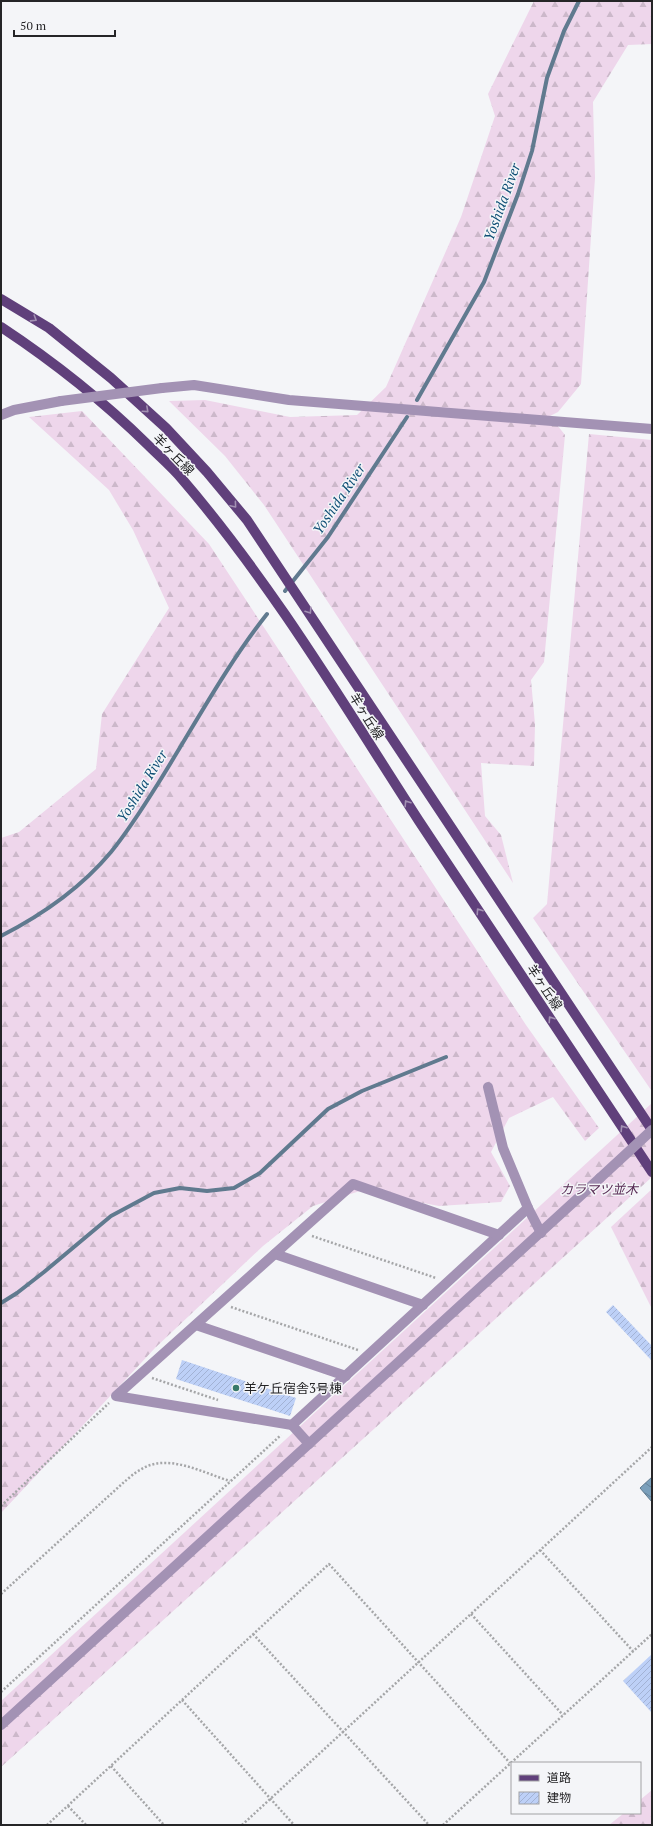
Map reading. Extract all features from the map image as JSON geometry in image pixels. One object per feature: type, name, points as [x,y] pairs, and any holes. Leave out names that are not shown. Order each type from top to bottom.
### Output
[{"type":"main road","name":"羊ヶ丘線","points":[[1,299],[49,328],[116,383],[166,428],[207,472],[247,520],[299,595],[652,1130]]},
{"type":"main road","name":"羊ヶ丘線","points":[[1,327],[40,352],[125,422],[181,477],[226,532],[267,589],[352,715],[421,823],[652,1172]]},
{"type":"lane","points":[[1,415],[14,410],[61,401],[194,385],[289,400],[652,429]]},
{"type":"lane","points":[[488,1087],[503,1148],[528,1208],[541,1233]]},
{"type":"lane","points":[[1,1725],[652,1130]]},
{"type":"lane","points":[[116,1396],[353,1184],[499,1235]]},
{"type":"lane","points":[[292,1425],[528,1208]]},
{"type":"lane","points":[[275,1254],[423,1305]]},
{"type":"lane","points":[[196,1325],[346,1376]]},
{"type":"lane","points":[[116,1396],[292,1425],[309,1444]]},
{"type":"path","points":[[299,1232],[448,1282]]},
{"type":"path","points":[[220,1303],[369,1354]]},
{"type":"path","points":[[1,1506],[116,1396]]},
{"type":"path","points":[[1,1692],[292,1425]]},
{"type":"path","points":[[242,1825],[652,1448]]},
{"type":"path","points":[[1,1594],[141,1469],[157,1463],[174,1463],[230,1481]]},
{"type":"path","points":[[540,1550],[633,1651]]},
{"type":"path","points":[[47,1825],[329,1564],[510,1763],[443,1825]]},
{"type":"path","points":[[471,1614],[563,1715]]},
{"type":"path","points":[[253,1634],[429,1825]]},
{"type":"path","points":[[511,1762],[652,1634]]},
{"type":"path","points":[[182,1700],[294,1825]]},
{"type":"path","points":[[110,1766],[164,1825]]},
{"type":"path","points":[[68,1806],[86,1825]]},
{"type":"green space","points":[[534,1],[652,1],[652,44],[628,45],[593,102],[595,178],[581,384],[558,412],[550,416],[565,435],[544,662],[531,680],[535,724],[534,766],[481,763],[485,816],[501,835],[513,883],[264,505],[225,456],[169,401],[205,400],[290,417],[357,415],[386,387],[461,217],[495,116],[488,94]]},
{"type":"green space","points":[[82,411],[209,544],[526,1025],[599,1128],[585,1141],[553,1097],[509,1118],[491,1152],[510,1186],[501,1202],[439,1206],[360,1191],[313,1206],[263,1246],[155,1348],[1,1513],[1,838],[19,832],[96,769],[102,714],[169,608],[133,530],[109,490],[29,417]]},
{"type":"green space","points":[[589,434],[652,440],[651,1090],[533,918],[547,904]]},
{"type":"green space","name":"カラマツ並木","points":[[652,1103],[652,1177],[1,1767],[1,1701]]},
{"type":"green space","points":[[652,1189],[652,1309],[611,1227]]},
{"type":"green space","points":[[652,1790],[652,1825],[609,1825],[623,1814],[641,1814],[641,1799]]},
{"type":"water","points":[[652,1477],[652,1502],[640,1488]]},
{"type":"building","points":[[613,1305],[652,1346],[652,1361],[606,1312]]},
{"type":"building","name":"羊ケ丘宿舎3号棟","points":[[182,1360],[296,1398],[290,1416],[176,1379]]},
{"type":"building","points":[[652,1654],[652,1713],[623,1681]]},
{"type":"waterway","name":"Yoshida River","points":[[417,400],[484,282],[518,194],[532,151],[547,78],[564,31],[579,1]]},
{"type":"waterway","name":"Yoshida River","points":[[285,591],[328,537],[407,417]]},
{"type":"waterway","name":"Yoshida River","points":[[1,936],[46,910],[60,900],[87,877],[111,852],[148,800],[211,696],[238,654],[267,614]]},
{"type":"waterway","points":[[1,1303],[17,1293],[44,1272],[111,1216],[154,1193],[180,1188],[207,1191],[234,1188],[260,1173],[328,1109],[362,1091],[446,1057]]},
{"type":"place","name":"羊ケ丘宿舎3号棟","points":[[236,1388]]}]
